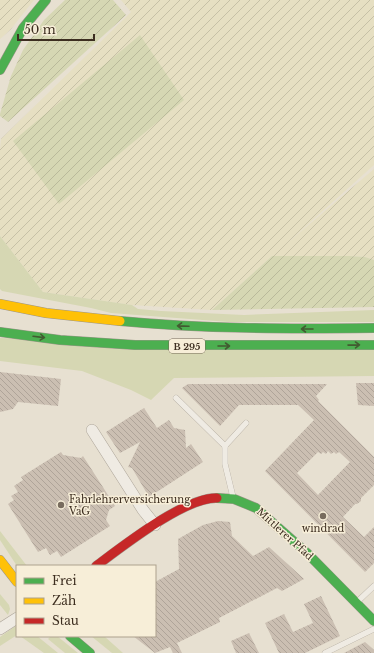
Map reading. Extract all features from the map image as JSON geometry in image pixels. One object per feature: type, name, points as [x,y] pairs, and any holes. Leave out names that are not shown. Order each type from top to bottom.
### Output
[{"type":"main road","points":[[0,70],[23,28],[46,0]]},
{"type":"main road","points":[[0,295],[3,304]]},
{"type":"main road","name":"B 295","points":[[3,304],[91,319],[160,325],[256,328],[374,328]]},
{"type":"main road","name":"B 295","points":[[0,332],[60,340],[135,345],[374,345]]},
{"type":"main road","name":"Mittlerer Pfad","points":[[97,565],[155,525],[187,506],[209,498],[234,499],[256,508],[307,553],[374,621]]},
{"type":"main road","points":[[0,560],[16,581]]},
{"type":"main road","points":[[71,637],[90,653]]},
{"type":"street","points":[[92,430],[143,510],[155,525]]},
{"type":"street","points":[[0,629],[16,619]]},
{"type":"lane","points":[[176,398],[225,446]]},
{"type":"lane","points":[[234,499],[225,464],[225,446],[246,424]]},
{"type":"lane","points":[[356,603],[374,586]]},
{"type":"lane","points":[[327,653],[374,629]]},
{"type":"shaded area","points":[[0,0],[34,0],[11,29],[0,39]]},
{"type":"shaded area","points":[[121,0],[374,0],[374,165],[285,245],[374,169],[374,260],[365,257],[350,256],[272,256],[212,310],[132,305],[43,292],[0,236],[1,139],[131,12]]},
{"type":"green space","points":[[65,0],[113,0],[126,15],[8,122],[0,116],[0,114],[11,76],[23,50],[44,20]]},
{"type":"green space","points":[[140,35],[184,100],[59,204],[13,141]]},
{"type":"green space","points":[[0,236],[43,292],[132,305],[138,309],[161,311],[244,315],[374,310],[374,322],[229,322],[111,313],[2,291],[0,289]]},
{"type":"green space","points":[[272,256],[350,256],[365,257],[374,260],[374,307],[212,310]]},
{"type":"green space","points":[[0,338],[374,349],[374,376],[174,378],[151,400],[131,390],[82,371],[0,361]]},
{"type":"green space","points":[[0,531],[26,565],[16,565],[0,540]]},
{"type":"green space","points":[[0,594],[9,605],[10,609],[8,615],[0,605]]},
{"type":"green space","points":[[16,626],[16,636],[0,646],[0,637]]},
{"type":"green space","points":[[21,637],[38,637],[58,653],[44,653]]},
{"type":"green space","points":[[50,637],[58,637],[78,653],[65,653],[48,639]]},
{"type":"green space","points":[[92,637],[105,637],[123,653],[112,653]]},
{"type":"building","points":[[0,372],[61,379],[58,406],[18,402],[13,409],[0,412]]},
{"type":"building","points":[[356,383],[374,383],[374,406],[358,405]]},
{"type":"building","points":[[188,384],[327,384],[316,396],[319,400],[318,401],[374,457],[374,485],[361,498],[361,501],[355,504],[343,517],[364,537],[374,527],[374,563],[365,572],[265,471],[314,420],[298,405],[239,405],[220,426],[182,388]],"holes":[[[328,451],[331,454],[334,452],[336,454],[339,452],[350,462],[318,495],[297,473],[318,452],[321,454],[323,452],[326,454]]]},
{"type":"building","points":[[144,408],[157,428],[169,420],[174,428],[185,430],[186,448],[191,444],[203,462],[149,497],[132,468],[128,467],[140,442],[120,453],[106,432]]},
{"type":"building","name":"Fahrlehrerversicherung VaG","points":[[61,452],[63,455],[81,458],[83,456],[115,506],[109,510],[106,520],[110,526],[61,557],[57,551],[50,555],[46,548],[38,552],[8,504],[14,500],[11,496],[18,492],[14,486],[23,480],[21,477]]},
{"type":"building","points":[[218,521],[230,522],[232,536],[253,556],[269,547],[304,579],[282,591],[277,588],[219,618],[220,622],[177,643],[182,653],[173,653],[170,647],[155,653],[134,637],[156,637],[156,581],[179,569],[178,539],[203,525]]},
{"type":"building","points":[[321,596],[340,636],[305,653],[279,653],[265,623],[284,614],[293,632],[313,623],[304,604]]},
{"type":"building","points":[[249,633],[259,653],[236,653],[231,641]]},
{"type":"building","points":[[365,642],[374,650],[374,653],[344,653]]},
{"type":"traffic: fast","points":[[0,70],[23,28],[46,0]]},
{"type":"traffic: fast","points":[[120,321],[183,326],[247,328],[374,328]]},
{"type":"traffic: fast","points":[[0,332],[60,340],[135,345],[374,345]]},
{"type":"traffic: fast","points":[[217,498],[234,499],[256,508],[307,553],[374,621]]},
{"type":"traffic: fast","points":[[71,637],[90,653]]},
{"type":"traffic: slow","points":[[0,304],[46,313],[120,321]]},
{"type":"traffic: slow","points":[[0,560],[16,581]]},
{"type":"traffic: jam","points":[[97,565],[138,535],[188,505],[217,498]]},
{"type":"place","name":"Fahrlehrerversicherung VaG","points":[[61,505]]},
{"type":"place","name":"windrad","points":[[323,516]]}]
